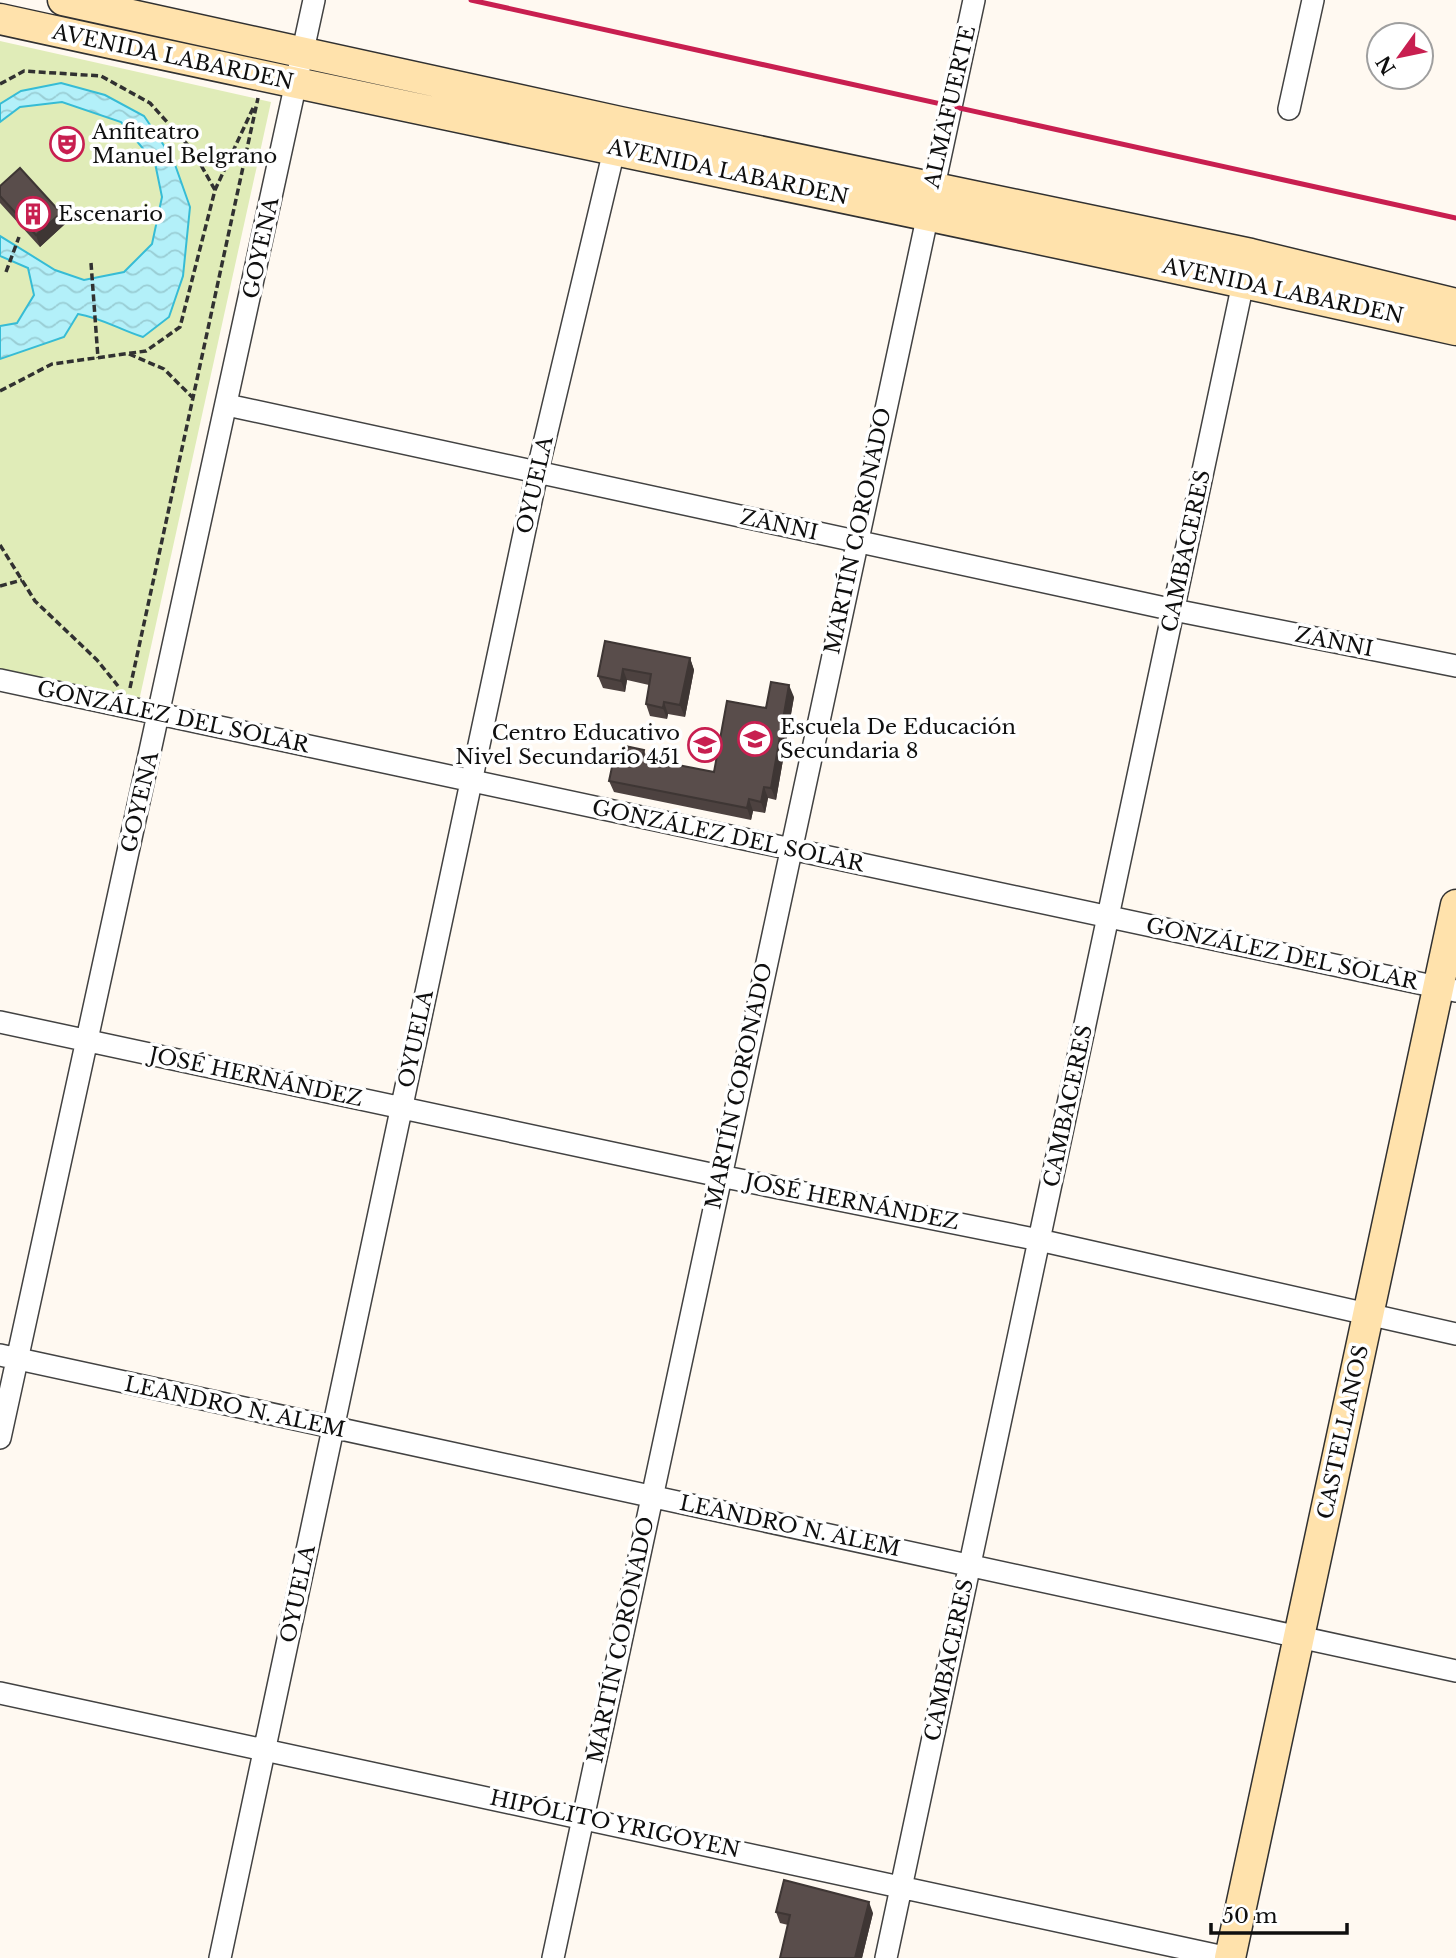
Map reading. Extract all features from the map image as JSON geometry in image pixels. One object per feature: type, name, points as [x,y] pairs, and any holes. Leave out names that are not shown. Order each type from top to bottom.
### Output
[{"type":"street","name":"AVENIDA LABARDEN","points":[[63,0],[303,53],[617,136]]},
{"type":"street","name":"GOYENA","points":[[0,1438],[8,1357],[85,1041],[160,714],[314,0]]},
{"type":"street","name":"ALMAFUERTE","points":[[929,201],[974,0]]},
{"type":"street","points":[[1289,109],[1313,0]]},
{"type":"street","name":"AVENIDA LABARDEN","points":[[0,19],[297,85],[617,136],[1247,268],[1456,304]]},
{"type":"street","name":"OYUELA","points":[[220,1958],[537,473],[617,136]]},
{"type":"street","name":"MARTÍN CORONADO","points":[[553,1958],[929,201]]},
{"type":"street","name":"AVENIDA LABARDEN","points":[[1247,268],[1456,330]]},
{"type":"street","name":"CAMBACERES","points":[[886,1958],[1247,268]]},
{"type":"street","name":"ZANNI","points":[[227,405],[1174,610],[1456,666]]},
{"type":"street","name":"GONZÁLEZ DEL SOLAR","points":[[0,680],[1447,989]]},
{"type":"street","name":"CASTELLANOS","points":[[1229,1958],[1368,1315],[1447,989],[1456,905]]},
{"type":"street","name":"JOSÉ HERNÁNDEZ","points":[[0,1022],[720,1176],[1039,1240],[1456,1334]]},
{"type":"street","name":"LEANDRO N. ALEM","points":[[8,1357],[1456,1671]]},
{"type":"street","name":"HIPÓLITO YRIGOYEN","points":[[0,1693],[1229,1958]]},
{"type":"path","points":[[0,84],[24,71],[101,76],[150,103],[193,151],[215,190]]},
{"type":"path","points":[[0,391],[52,364],[146,351],[180,327],[215,190],[257,98],[126,707]]},
{"type":"path","points":[[6,272],[19,237]]},
{"type":"path","points":[[92,263],[98,358]]},
{"type":"path","points":[[127,354],[164,369],[193,398]]},
{"type":"path","points":[[0,545],[35,601],[97,660],[122,691],[126,707]]},
{"type":"path","points":[[0,586],[22,580]]},
{"type":"green space","points":[[0,41],[271,102],[137,710],[0,679]]},
{"type":"water","points":[[61,83],[105,95],[144,116],[173,159],[190,207],[183,276],[169,317],[143,337],[78,314],[64,337],[0,359],[0,326],[17,323],[34,295],[28,268],[0,256],[0,236],[55,270],[84,280],[124,272],[152,244],[162,197],[155,163],[121,122],[62,102],[20,107],[0,122],[0,104],[21,91]]},
{"type":"building","name":"Escenario","points":[[20,168],[61,213],[36,235],[0,196],[0,186]]},
{"type":"building","points":[[605,641],[690,658],[680,705],[664,702],[663,708],[646,704],[651,674],[623,669],[621,681],[598,676]]},
{"type":"building","points":[[771,682],[789,685],[771,788],[764,787],[761,802],[749,799],[747,808],[609,781],[615,753],[623,755],[625,746],[644,750],[642,758],[714,772],[727,701],[766,708]]},
{"type":"building","points":[[784,1880],[869,1902],[855,1958],[780,1958],[790,1915],[776,1912]]},
{"type":"railway","points":[[471,0],[1456,218]]},
{"type":"place","name":"Anfiteatro Manuel Belgrano","points":[[67,144]]},
{"type":"place","name":"Escenario","points":[[33,214]]},
{"type":"place","name":"Escuela De Educación Secundaria 8","points":[[755,739]]},
{"type":"place","name":"Centro Educativo Nivel Secundario 451","points":[[705,745]]}]
